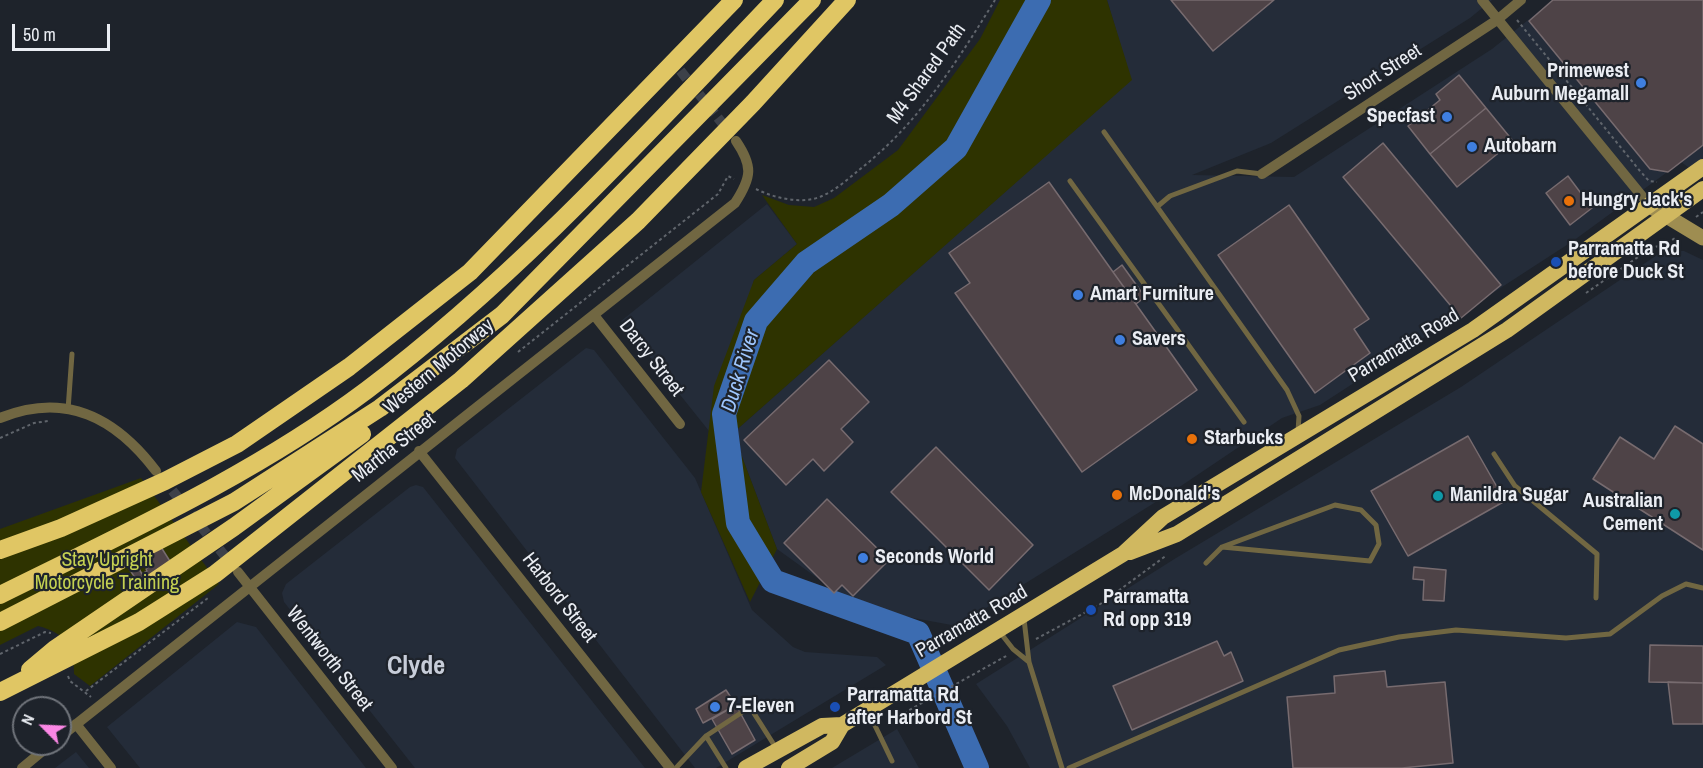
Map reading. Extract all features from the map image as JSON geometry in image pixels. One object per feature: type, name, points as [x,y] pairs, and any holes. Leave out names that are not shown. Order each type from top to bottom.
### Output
[{"type":"highway","points":[[0,550],[61,528],[237,444],[350,367],[470,272],[734,0]]},
{"type":"highway","name":"Western Motorway","points":[[0,595],[211,490],[308,431],[366,391],[529,255],[775,0]]},
{"type":"highway","name":"Western Motorway","points":[[0,622],[220,508],[380,408],[502,315],[736,80],[812,0]]},
{"type":"highway","name":"Western Motorway","points":[[0,692],[139,622],[215,574],[487,358],[638,221],[753,103],[847,0]]},
{"type":"highway","name":"Parramatta Road","points":[[789,768],[832,742],[843,725],[1123,554],[1163,517],[1473,330],[1703,167]]},
{"type":"highway","name":"Parramatta Road","points":[[1123,554],[1177,534],[1497,336],[1703,189]]},
{"type":"highway","points":[[0,699],[56,642],[234,527],[420,391],[502,315]]},
{"type":"highway","name":"Parramatta Road","points":[[746,768],[822,726],[843,725]]},
{"type":"main road","points":[[1650,206],[1703,238]]},
{"type":"street","points":[[1482,0],[1650,206]]},
{"type":"street","name":"Short Street","points":[[1262,174],[1497,20],[1521,0]]},
{"type":"street","points":[[736,141],[749,163],[746,184]]},
{"type":"street","name":"Martha Street","points":[[72,727],[735,203],[746,184]]},
{"type":"street","name":"Darcy Street","points":[[594,315],[680,424]]},
{"type":"street","points":[[0,418],[36,409],[68,410],[93,416],[119,430],[138,446],[156,471]]},
{"type":"street","name":"Harbord Street","points":[[419,451],[670,768]]},
{"type":"street","name":"Wentworth Street","points":[[238,572],[392,768]]},
{"type":"street","points":[[76,724],[111,768]]},
{"type":"street","points":[[22,768],[36,756]]},
{"type":"lane","points":[[1104,132],[1287,390],[1299,416],[1298,434]]},
{"type":"lane","points":[[1158,206],[1170,196],[1237,171],[1262,174]]},
{"type":"lane","points":[[1070,180],[1244,422]]},
{"type":"lane","points":[[68,410],[72,354]]},
{"type":"lane","points":[[1494,454],[1515,486],[1597,554],[1596,598]]},
{"type":"lane","points":[[1206,563],[1222,547],[1335,505],[1361,510],[1376,525],[1379,544],[1370,561],[1222,547]]},
{"type":"lane","points":[[1069,768],[1339,650],[1399,637],[1456,630],[1566,638],[1610,634],[1662,596],[1686,584],[1703,588]]},
{"type":"lane","points":[[1023,616],[1029,662],[1062,768]]},
{"type":"lane","points":[[998,631],[1013,649],[1029,662]]},
{"type":"lane","points":[[676,768],[706,736],[750,707],[777,750]]},
{"type":"lane","points":[[867,710],[892,761]]},
{"type":"lane","points":[[706,736],[726,768]]},
{"type":"path","name":"M4 Shared Path","points":[[746,184],[770,196],[801,200],[821,197],[842,184],[887,148],[914,120],[948,74],[995,0]]},
{"type":"path","points":[[1520,23],[1640,171],[1649,181],[1657,182]]},
{"type":"path","points":[[0,438],[34,423],[51,420]]},
{"type":"path","points":[[68,676],[75,685],[86,691],[94,688],[216,592]]},
{"type":"path","points":[[0,654],[45,632],[56,642]]},
{"type":"path","points":[[904,713],[986,668]]},
{"type":"shaded area","points":[[1107,0],[1492,0],[1470,18],[1271,143],[1192,175],[1294,177],[1492,49],[1553,0],[1703,0],[1703,178],[1681,162],[1573,241],[1320,405],[1282,418],[1175,490],[957,626],[859,608],[777,549],[733,433],[1131,80]]},
{"type":"shaded area","points":[[767,204],[797,244],[754,280],[713,436],[621,321]]},
{"type":"shaded area","points":[[1663,251],[1684,251],[1703,260],[1703,768],[1030,768],[1007,726],[976,684],[1176,558],[1461,387]]},
{"type":"shaded area","points":[[586,348],[594,350],[695,478],[752,610],[793,647],[805,652],[877,657],[886,665],[716,768],[695,768],[455,458],[457,449]]},
{"type":"shaded area","points":[[416,485],[423,487],[645,768],[415,768],[284,602],[282,593],[286,584],[410,487]]},
{"type":"shaded area","points":[[237,622],[256,627],[366,768],[140,768],[107,727]]},
{"type":"shaded area","points":[[897,729],[919,768],[832,768]]},
{"type":"shaded area","points":[[76,752],[89,768],[55,768],[72,756]]},
{"type":"green space","points":[[1000,0],[1107,0],[1132,80],[733,433],[777,549],[750,602],[701,492],[714,386],[754,280],[797,244],[762,195],[789,205],[814,207],[834,198],[898,150],[980,39]]},
{"type":"green space","name":"Stay Upright Motorcycle Training","points":[[141,478],[219,584],[90,686],[74,674],[70,648],[55,632],[38,626],[0,645],[0,529]]},
{"type":"building","points":[[1171,0],[1274,0],[1213,51]]},
{"type":"building","name":"Primewest Auburn Megamall","points":[[1553,0],[1703,0],[1703,145],[1668,172],[1650,169],[1529,21]]},
{"type":"building","name":"Specfast","points":[[1459,75],[1486,108],[1430,154],[1408,126],[1440,100],[1436,94]]},
{"type":"building","name":"Autobarn","points":[[1486,108],[1513,141],[1457,187],[1430,154]]},
{"type":"building","points":[[1383,143],[1501,285],[1461,318],[1343,177]]},
{"type":"building","name":"Hungry Jack's","points":[[1568,176],[1592,208],[1570,225],[1546,193]]},
{"type":"building","points":[[1049,182],[1197,390],[1082,472],[955,293],[970,283],[949,253]]},
{"type":"building","points":[[1289,205],[1369,319],[1354,329],[1370,353],[1315,393],[1218,255]]},
{"type":"building","points":[[1122,265],[1145,297],[1136,304],[1113,272]]},
{"type":"building","points":[[829,360],[869,402],[841,429],[853,442],[824,471],[813,459],[786,485],[744,440]]},
{"type":"building","name":"Australian Cement","points":[[1675,426],[1703,444],[1703,550],[1593,479],[1620,437],[1654,459]]},
{"type":"building","name":"Manildra Sugar","points":[[1468,436],[1505,501],[1408,556],[1371,491]]},
{"type":"building","points":[[936,447],[1033,545],[989,590],[891,492]]},
{"type":"building","points":[[827,499],[889,560],[853,596],[842,585],[834,593],[784,543]]},
{"type":"building","points":[[154,536],[173,566],[141,587],[128,567],[135,562],[142,574],[153,564],[141,545]]},
{"type":"building","points":[[1414,567],[1446,570],[1444,601],[1423,600],[1424,580],[1413,579]]},
{"type":"building","points":[[1217,641],[1224,656],[1231,652],[1243,681],[1132,730],[1113,686]]},
{"type":"building","points":[[1650,645],[1703,646],[1703,683],[1649,682]]},
{"type":"building","points":[[1385,671],[1387,687],[1445,682],[1453,763],[1402,768],[1293,768],[1287,697],[1335,693],[1334,676]]},
{"type":"building","points":[[1668,682],[1703,683],[1703,724],[1673,724]]},
{"type":"building","name":"7-Eleven","points":[[726,690],[736,705],[703,723],[696,709]]},
{"type":"building","points":[[736,705],[755,740],[732,754],[712,719]]},
{"type":"waterway","name":"Duck River","points":[[977,768],[918,633],[773,581],[738,523],[724,414],[756,321],[806,263],[891,205],[956,148],[1039,0]]},
{"type":"tunnel","points":[[671,59],[730,133]]},
{"type":"tunnel","points":[[163,479],[232,565]]},
{"type":"place","name":"Primewest Auburn Megamall","points":[[1641,83]]},
{"type":"place","name":"Specfast","points":[[1447,117]]},
{"type":"place","name":"Autobarn","points":[[1472,147]]},
{"type":"place","name":"Hungry Jack's","points":[[1569,201]]},
{"type":"place","name":"Parramatta Rd before Duck St","points":[[1556,262]]},
{"type":"place","name":"Amart Furniture","points":[[1078,295]]},
{"type":"place","name":"Savers","points":[[1120,340]]},
{"type":"place","name":"Starbucks","points":[[1192,439]]},
{"type":"place","name":"McDonald's","points":[[1117,495]]},
{"type":"place","name":"Manildra Sugar","points":[[1438,496]]},
{"type":"place","name":"Australian Cement","points":[[1675,514]]},
{"type":"place","name":"Seconds World","points":[[863,558]]},
{"type":"place","name":"Parramatta Rd opp 319","points":[[1091,610]]},
{"type":"place","name":"7-Eleven","points":[[715,707]]},
{"type":"place","name":"Parramatta Rd after Harbord St","points":[[835,707]]},
{"type":"district","name":"Clyde","points":[[416,667]]}]
